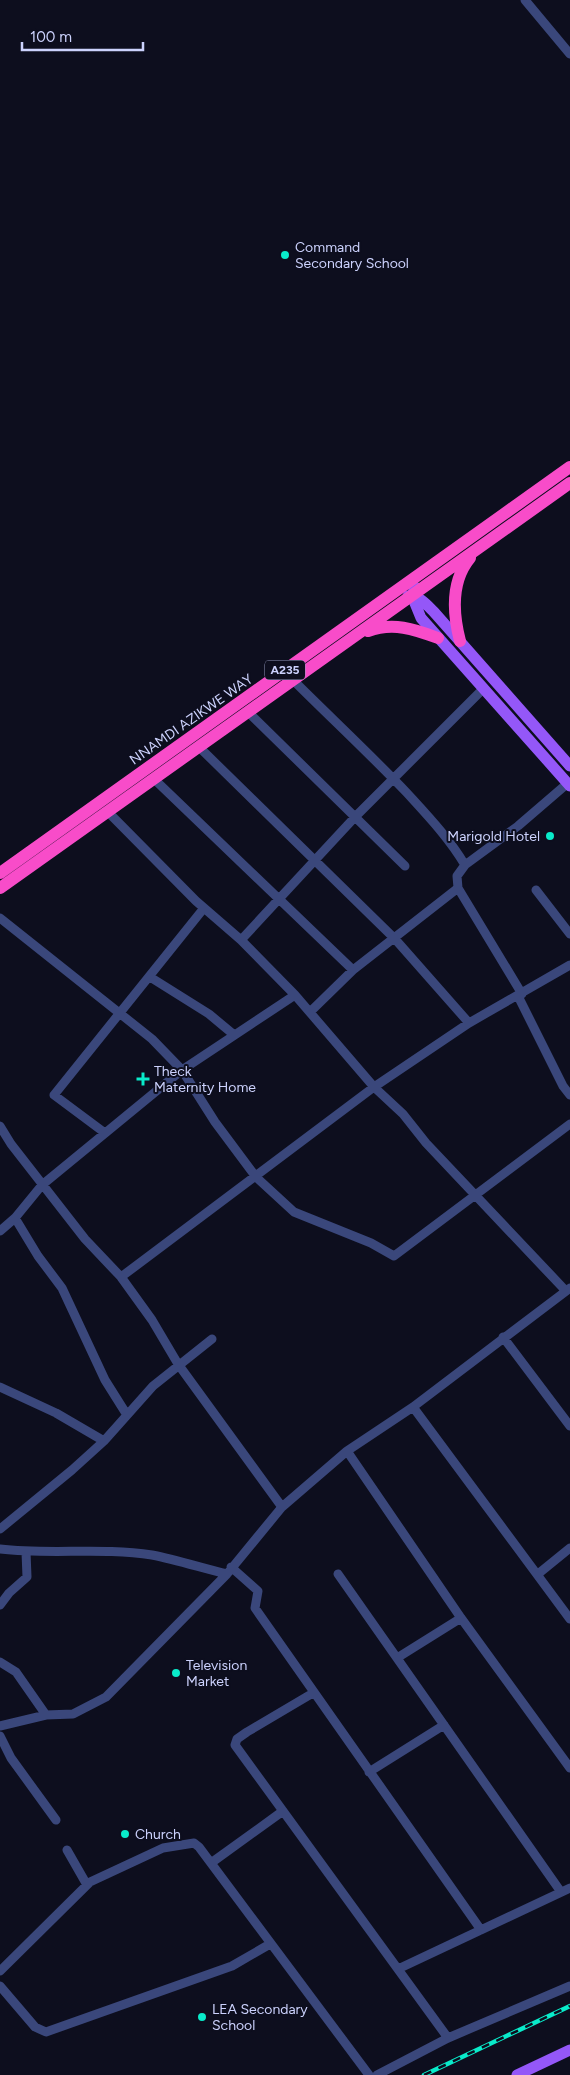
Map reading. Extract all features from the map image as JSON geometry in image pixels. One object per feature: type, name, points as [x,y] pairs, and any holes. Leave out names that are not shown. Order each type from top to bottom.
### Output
[{"type":"highway","name":"NNAMDI AZIKWE WAY","points":[[0,873],[570,467]]},
{"type":"highway","name":"NNAMDI AZIKWE WAY","points":[[0,888],[570,482]]},
{"type":"highway","points":[[460,641],[455,612],[457,586],[466,562],[484,544]]},
{"type":"highway","points":[[348,641],[370,631],[391,627],[415,629],[438,638]]},
{"type":"main road","points":[[425,571],[418,580],[412,596],[421,618],[569,785]]},
{"type":"main road","points":[[372,609],[391,599],[412,596],[429,607],[570,766]]},
{"type":"main road","points":[[517,2075],[570,2050]]},
{"type":"street","points":[[525,0],[570,54]]},
{"type":"street","points":[[293,680],[394,779],[438,826],[465,864]]},
{"type":"street","points":[[241,940],[355,817],[484,688]]},
{"type":"street","points":[[248,712],[405,866]]},
{"type":"street","points":[[199,747],[395,939],[469,1023]]},
{"type":"street","points":[[154,779],[354,970]]},
{"type":"street","points":[[569,785],[518,826],[465,864],[457,876],[458,888],[520,995],[563,1086],[570,1095]]},
{"type":"street","points":[[0,1726],[46,1715],[74,1714],[106,1697],[229,1570],[282,1507],[347,1451],[413,1407],[567,1289],[426,1144],[403,1114],[374,1086],[296,995],[241,940],[204,908],[108,812]]},
{"type":"street","points":[[310,1012],[354,970],[458,888]]},
{"type":"street","points":[[536,890],[570,934]]},
{"type":"street","points":[[105,1133],[54,1094],[204,908]]},
{"type":"street","points":[[0,918],[119,1015],[152,1039],[182,1070],[215,1122],[256,1177],[294,1212],[371,1243],[394,1256],[570,1124]]},
{"type":"street","points":[[121,1277],[256,1177],[374,1086],[469,1023],[570,965]]},
{"type":"street","points":[[150,977],[209,1014],[233,1034]]},
{"type":"street","points":[[0,1231],[16,1218],[42,1185],[182,1070],[233,1034],[296,995]]},
{"type":"street","points":[[0,1126],[42,1185],[85,1240],[121,1277],[152,1320],[178,1364],[282,1507]]},
{"type":"street","points":[[16,1218],[38,1256],[62,1288],[101,1372],[127,1415]]},
{"type":"street","points":[[503,1338],[570,1426]]},
{"type":"street","points":[[0,1529],[104,1441],[153,1386],[178,1364],[212,1339]]},
{"type":"street","points":[[0,1388],[56,1413],[104,1441]]},
{"type":"street","points":[[413,1407],[570,1619]]},
{"type":"street","points":[[347,1451],[461,1618],[570,1768]]},
{"type":"street","points":[[538,1574],[570,1548]]},
{"type":"street","points":[[0,1549],[26,1552],[66,1551],[152,1555],[229,1570],[258,1591],[255,1608],[481,1930]]},
{"type":"street","points":[[0,1605],[9,1593],[27,1577],[26,1552]]},
{"type":"street","points":[[338,1574],[444,1725],[566,1890],[398,1969]]},
{"type":"street","points":[[397,1658],[461,1618]]},
{"type":"street","points":[[0,1662],[16,1672],[46,1715]]},
{"type":"street","points":[[313,1692],[247,1732],[237,1739],[236,1745],[448,2038]]},
{"type":"street","points":[[369,1772],[444,1725]]},
{"type":"street","points":[[0,1736],[11,1758],[56,1820]]},
{"type":"street","points":[[211,1863],[283,1812]]},
{"type":"street","points":[[0,1971],[87,1885],[163,1848],[187,1843],[199,1847],[369,2075]]},
{"type":"street","points":[[67,1850],[87,1885]]},
{"type":"street","points":[[0,1986],[35,2027],[46,2032],[232,1966],[270,1944]]},
{"type":"street","points":[[377,2075],[448,2038],[570,1986]]},
{"type":"railway","points":[[424,2075],[570,2006]]},
{"type":"place","name":"Command Secondary School","points":[[285,255]]},
{"type":"place","name":"Marigold Hotel","points":[[550,836]]},
{"type":"place","name":"Theck Maternity Home","points":[[143,1079]]},
{"type":"place","name":"Television Market","points":[[176,1673]]},
{"type":"place","name":"Church","points":[[125,1834]]},
{"type":"place","name":"LEA Secondary School","points":[[202,2017]]}]
